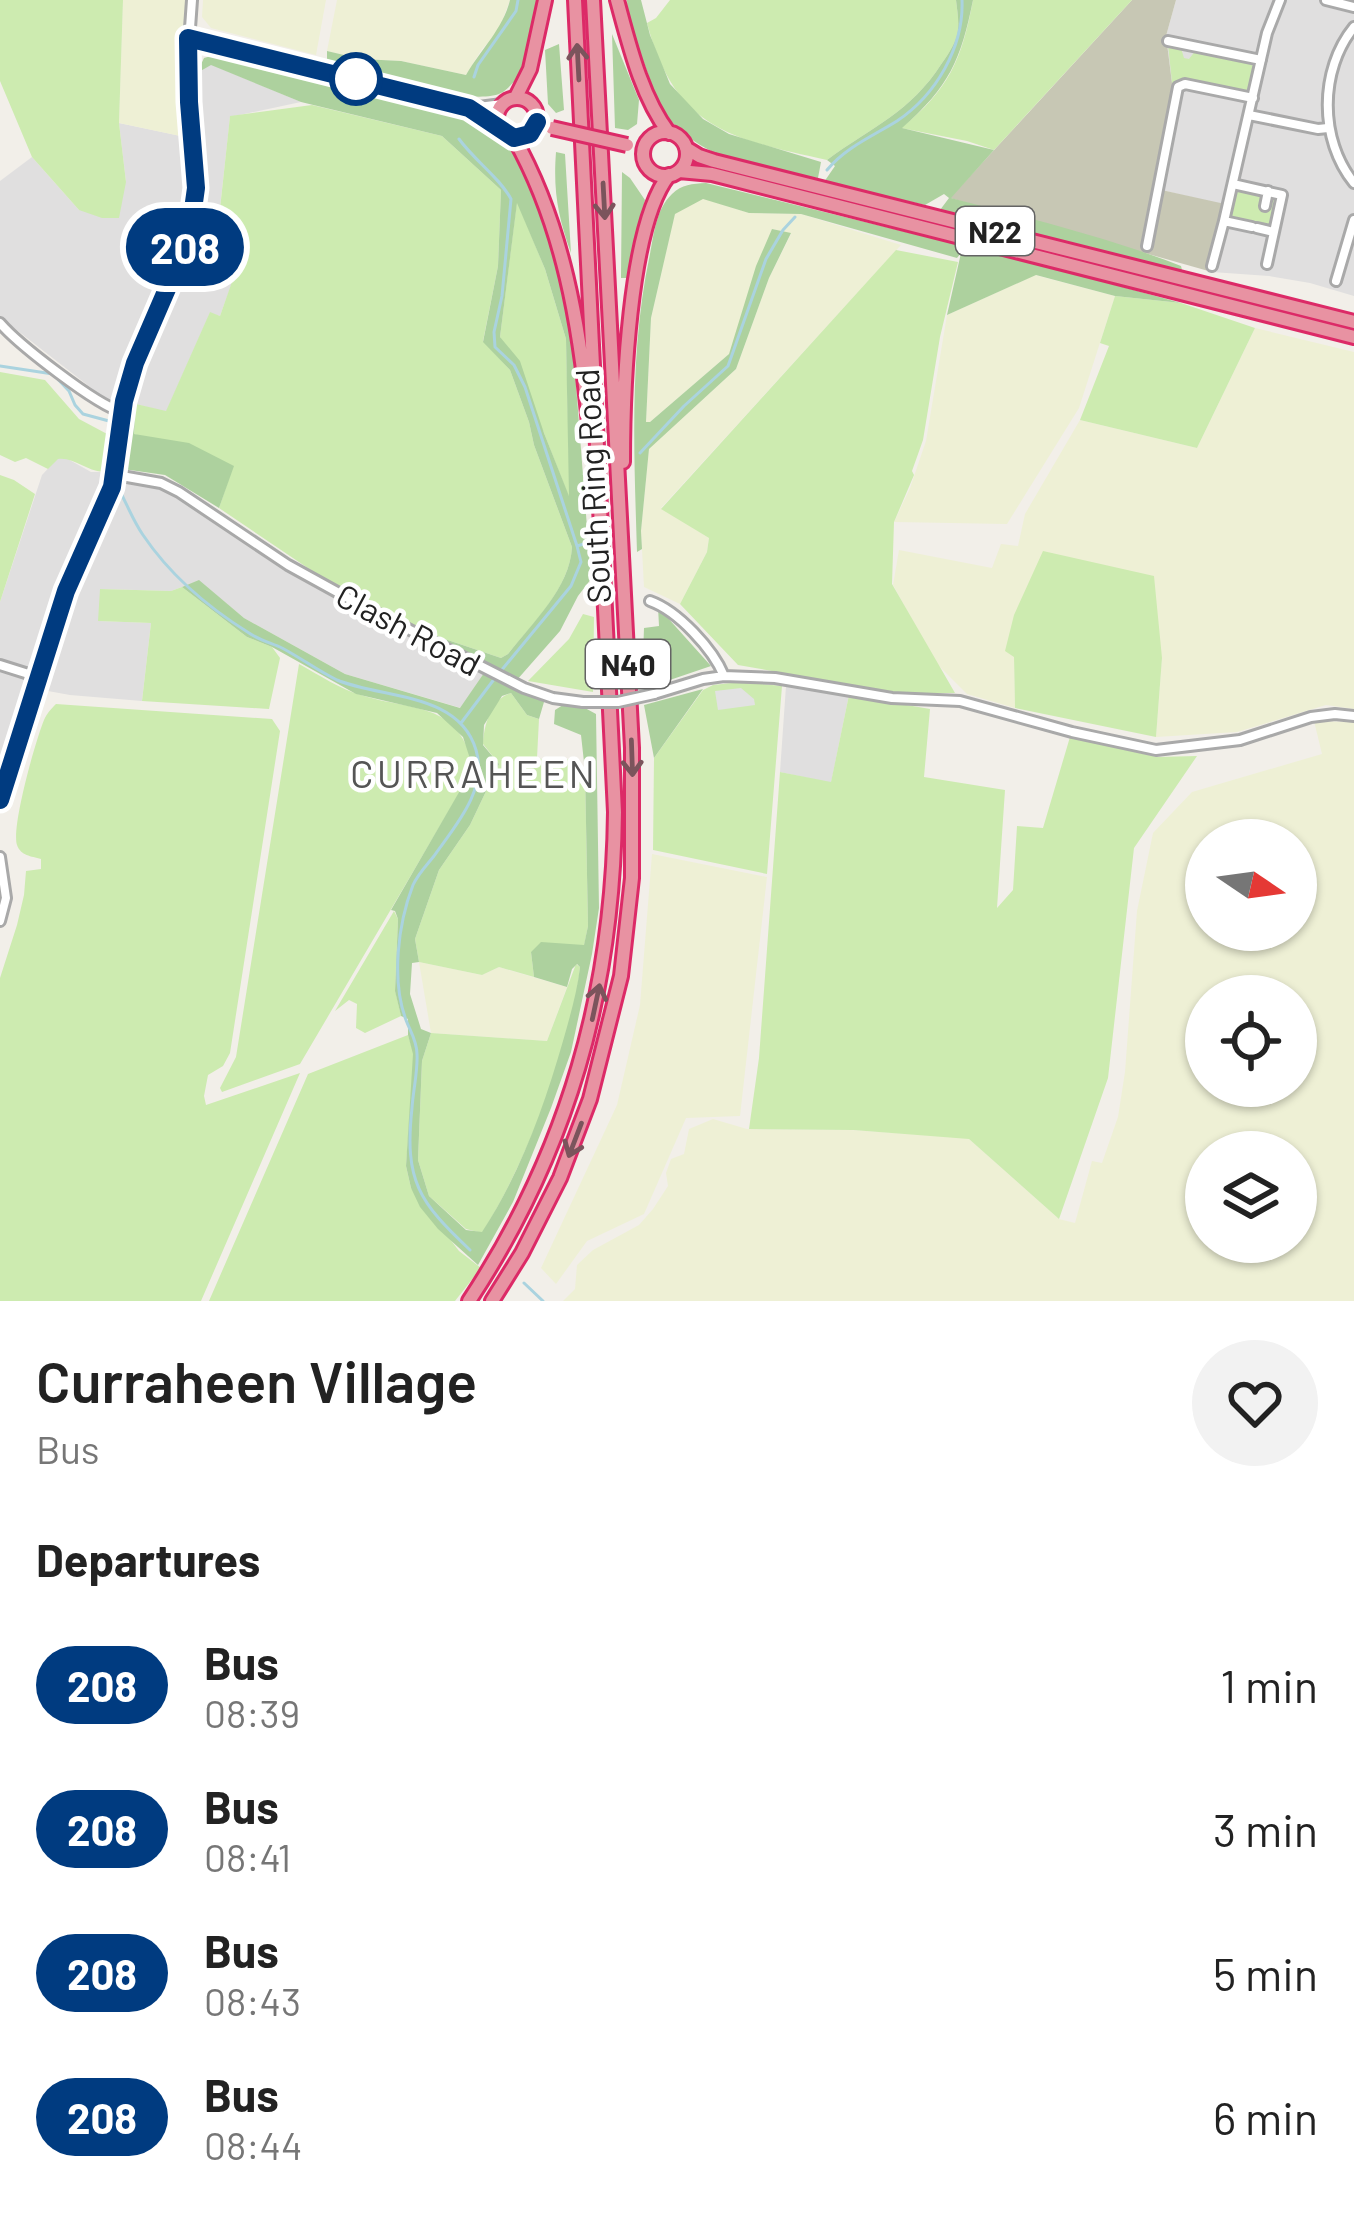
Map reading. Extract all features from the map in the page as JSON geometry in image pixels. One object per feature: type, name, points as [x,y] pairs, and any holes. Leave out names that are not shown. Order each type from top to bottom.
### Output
[{"type":"highway","points":[[545,0],[530,69],[497,115],[502,132],[514,138],[545,208],[574,308],[603,557]]},
{"type":"highway","name":"N40","points":[[575,0],[603,557]]},
{"type":"highway","name":"South Ring Road","points":[[492,1301],[532,1234],[571,1151],[594,1085],[621,976],[630,912],[634,826],[593,0]]},
{"type":"highway","name":"N22","points":[[617,0],[641,77],[669,133]]},
{"type":"highway","points":[[509,101],[528,100],[552,128]]},
{"type":"highway","points":[[530,134],[538,115]]},
{"type":"highway","name":"N22","points":[[514,138],[552,128],[627,145],[669,133],[686,148],[714,161],[1354,322]]},
{"type":"highway","points":[[645,160],[646,143]]},
{"type":"highway","name":"N22","points":[[627,145],[652,171],[712,174],[1354,337]]},
{"type":"highway","points":[[623,559],[623,418],[630,319],[651,211],[660,187],[686,160],[686,148]]},
{"type":"highway","name":"South Ring Road","points":[[469,1301],[515,1224],[554,1143],[580,1066],[601,980],[612,898],[615,812],[603,557]]},
{"type":"street","points":[[0,800],[80,556],[116,475],[122,412],[135,363],[189,238],[196,188],[188,91],[192,0]]},
{"type":"street","points":[[1212,266],[1280,0]]},
{"type":"street","points":[[1326,0],[1354,7]]},
{"type":"street","points":[[1354,27],[1343,41],[1327,104],[1328,128],[1340,163],[1354,183]]},
{"type":"street","points":[[188,38],[469,108],[499,127]]},
{"type":"street","points":[[1168,41],[1261,60]]},
{"type":"street","points":[[1187,58],[1190,46]]},
{"type":"street","points":[[1147,246],[1177,89],[1185,84],[1252,98]]},
{"type":"street","points":[[469,108],[509,101]]},
{"type":"street","points":[[1249,115],[1328,128]]},
{"type":"street","points":[[1233,184],[1281,194],[1268,264]]},
{"type":"street","points":[[1264,206],[1268,191]]},
{"type":"street","points":[[1336,281],[1354,220]]},
{"type":"street","points":[[1224,221],[1274,232]]},
{"type":"street","points":[[0,323],[84,392],[122,412]]},
{"type":"street","name":"Clash Road","points":[[116,475],[161,483],[179,492],[290,566],[507,681],[553,698],[618,702],[724,676],[775,678],[892,698],[962,701],[1156,750],[1240,740],[1311,717],[1354,716]]},
{"type":"street","points":[[650,601],[672,613],[718,660],[724,676]]},
{"type":"street","points":[[0,664],[38,677]]},
{"type":"street","points":[[0,857],[6,887],[0,921]]},
{"type":"shaded area","points":[[123,0],[187,0],[180,63],[185,137],[119,123]]},
{"type":"shaded area","points":[[203,0],[326,0],[316,55],[211,28],[202,17]]},
{"type":"shaded area","points":[[337,0],[510,0],[498,32],[466,75],[327,51]]},
{"type":"shaded area","points":[[1132,0],[1176,0],[1166,36],[1173,91],[1157,189],[1225,204],[1212,272],[950,198]]},
{"type":"shaded area","points":[[1176,0],[1354,0],[1354,296],[1269,276],[1212,272],[1225,205],[1157,189],[1173,91],[1166,36]]},
{"type":"shaded area","points":[[210,64],[301,102],[230,117],[219,217],[249,236],[220,316],[210,313],[166,412],[124,401],[117,408],[0,317],[0,181],[32,157],[79,210],[126,182],[119,123],[195,139],[197,73]]},
{"type":"shaded area","points":[[703,198],[749,213],[801,214],[901,245],[661,508],[709,538],[707,552],[680,604],[644,587],[641,531],[649,449],[736,369],[769,278],[791,234],[773,229],[729,354],[646,422],[651,318],[675,213]]},
{"type":"shaded area","points":[[1035,275],[1115,296],[1079,408],[1007,524],[894,522],[926,441],[947,315]]},
{"type":"shaded area","points":[[1255,328],[1354,352],[1354,709],[1326,705],[1237,732],[1156,737],[1162,658],[1014,657],[1015,708],[967,694],[936,663],[893,585],[899,550],[992,568],[1001,544],[1018,546],[1025,514],[1080,420],[1197,448]]},
{"type":"shaded area","points":[[58,458],[91,472],[171,492],[304,578],[484,673],[461,708],[345,674],[244,618],[199,581],[171,591],[101,589],[99,621],[151,623],[142,701],[26,687],[0,786],[0,602],[42,475]]},
{"type":"shaded area","points":[[786,686],[849,695],[831,783],[780,772]]},
{"type":"shaded area","points":[[741,688],[755,705],[718,710],[715,691]]},
{"type":"shaded area","points":[[1314,721],[1354,722],[1354,1301],[563,1301],[575,1289],[577,1265],[593,1250],[639,1225],[653,1209],[668,1186],[671,1159],[684,1154],[689,1129],[713,1119],[747,1129],[968,1138],[1059,1219],[1075,1223],[1092,1161],[1102,1163],[1118,1117],[1137,911],[1153,833],[1192,792],[1322,754]]},
{"type":"shaded area","points":[[652,854],[767,877],[740,1116],[686,1118],[644,1214],[587,1241],[556,1284],[541,1268],[617,1105],[640,1005]]},
{"type":"shaded area","points":[[419,962],[482,975],[499,967],[567,987],[547,1041],[431,1033]]},
{"type":"green space","points":[[0,0],[123,0],[119,123],[126,182],[119,218],[79,210],[32,157],[0,81]]},
{"type":"green space","points":[[510,0],[538,0],[525,65],[501,93],[441,93],[327,59],[327,51],[466,75],[497,30]]},
{"type":"green space","points":[[627,0],[641,0],[670,84],[703,119],[729,134],[821,162],[818,178],[740,162],[685,135],[667,116],[656,94],[632,32]]},
{"type":"green space","points":[[670,0],[956,0],[958,29],[947,55],[917,94],[827,160],[735,135],[691,107],[673,86],[647,23]]},
{"type":"green space","points":[[956,0],[973,0],[958,56],[942,85],[902,128],[994,150],[951,198],[1096,237],[1182,270],[940,210],[949,198],[944,194],[925,205],[824,182],[835,166],[827,160],[890,118],[930,80],[956,38]]},
{"type":"green space","points":[[973,0],[1132,0],[994,150],[901,128],[931,100],[951,72]]},
{"type":"green space","points":[[612,34],[639,100],[637,124],[628,130],[615,128]]},
{"type":"green space","points":[[559,44],[564,110],[556,113],[548,104],[545,50]]},
{"type":"green space","points":[[1168,45],[1181,48],[1189,59],[1196,50],[1250,61],[1254,68],[1250,88],[1242,93],[1184,81],[1173,91]]},
{"type":"green space","points":[[221,53],[473,115],[512,150],[542,213],[571,320],[591,579],[560,631],[516,681],[421,631],[501,658],[548,604],[570,562],[572,547],[510,370],[483,342],[498,266],[501,190],[442,136],[301,102],[211,65],[197,73],[204,58]],"holes":[[[517,203],[545,269],[566,339],[569,496],[520,361],[500,337]]]},
{"type":"green space","points":[[312,105],[442,136],[501,190],[498,266],[483,341],[510,370],[572,547],[557,591],[501,658],[421,631],[330,583],[219,508],[233,466],[134,434],[136,404],[166,411],[210,312],[220,316],[248,236],[219,218],[230,116]]},
{"type":"green space","points":[[556,152],[565,154],[571,253],[558,203]]},
{"type":"green space","points":[[622,172],[645,200],[629,278],[621,278]]},
{"type":"green space","points":[[706,183],[1181,303],[1115,296],[1036,275],[947,315],[961,253],[957,258],[801,214],[749,213],[703,199],[675,214],[651,318],[646,422],[729,354],[772,229],[791,233],[736,369],[649,449],[642,549],[637,552],[634,440],[643,291],[659,214],[667,200],[683,186]]},
{"type":"green space","points":[[1240,190],[1260,195],[1261,206],[1267,208],[1271,198],[1279,199],[1273,225],[1231,218],[1232,203]]},
{"type":"green space","points":[[517,201],[545,269],[566,339],[570,500],[500,337]]},
{"type":"green space","points":[[896,250],[958,262],[923,440],[894,522],[892,584],[955,693],[896,693],[738,665],[680,604],[707,552],[709,538],[661,509]]},
{"type":"green space","points":[[1115,296],[1181,303],[1255,328],[1197,448],[1080,420],[1109,346],[1100,343]]},
{"type":"green space","points":[[0,372],[45,380],[79,419],[109,435],[103,472],[64,459],[48,469],[26,458],[15,462],[0,455]]},
{"type":"green space","points":[[128,402],[136,404],[134,434],[189,443],[234,466],[219,508],[165,475],[123,469]]},
{"type":"green space","points":[[0,475],[35,494],[0,602]]},
{"type":"green space","points":[[1043,551],[1154,576],[1162,658],[1156,737],[1015,708],[1014,657],[1005,651],[1014,615]]},
{"type":"green space","points":[[199,580],[244,618],[345,674],[460,708],[484,673],[544,702],[539,719],[527,715],[511,693],[502,696],[484,725],[483,745],[499,764],[470,825],[439,870],[415,939],[419,962],[412,963],[410,994],[421,1029],[431,1033],[422,1061],[418,1160],[429,1196],[466,1230],[482,1232],[530,1140],[573,1004],[580,967],[577,964],[572,969],[567,987],[534,977],[531,952],[541,942],[584,945],[588,926],[581,735],[554,724],[555,710],[563,705],[596,714],[599,908],[592,954],[571,1052],[551,1108],[513,1202],[478,1265],[438,1229],[411,1188],[406,1166],[413,1054],[408,1019],[401,1016],[395,991],[398,919],[391,910],[473,768],[463,737],[437,713],[356,694],[247,637],[182,587]]},
{"type":"green space","points":[[182,587],[247,637],[272,647],[280,658],[269,709],[142,701],[151,623],[98,621],[100,589],[171,591]]},
{"type":"green space","points":[[658,607],[711,666],[661,683],[642,683],[644,628],[659,626]]},
{"type":"green space","points":[[583,614],[594,617],[593,692],[528,681],[569,639]]},
{"type":"green space","points":[[299,664],[353,692],[445,720],[467,746],[474,768],[300,1064],[222,1092],[236,1057]]},
{"type":"green space","points":[[740,682],[782,686],[767,874],[653,850],[654,758],[703,690]]},
{"type":"green space","points":[[703,689],[654,758],[644,705]]},
{"type":"green space","points":[[511,693],[527,715],[539,719],[537,758],[569,759],[585,771],[588,926],[584,946],[531,952],[534,977],[499,967],[482,975],[419,962],[415,939],[439,870],[470,825],[499,764],[483,744],[484,737],[494,707]]},
{"type":"green space","points":[[849,695],[930,709],[924,777],[1005,790],[997,908],[1013,890],[1017,826],[1043,828],[1070,737],[1157,757],[1197,756],[1134,848],[1108,1078],[1059,1219],[969,1139],[853,1130],[749,1129],[759,1058],[780,772],[831,782]]},
{"type":"green space","points":[[56,704],[272,719],[280,731],[230,1053],[223,1066],[208,1075],[206,1105],[300,1073],[201,1301],[0,1301],[0,978],[17,925],[26,871],[41,869],[41,859],[21,851],[16,835],[36,745],[45,718]]},
{"type":"green space","points":[[394,911],[398,919],[395,990],[401,1016],[365,1033],[356,1028],[357,1004],[349,1000],[335,1011]]},
{"type":"green space","points":[[576,964],[580,967],[568,1032],[530,1141],[482,1233],[466,1229],[429,1196],[418,1160],[422,1061],[431,1033],[547,1041]]},
{"type":"green space","points":[[408,1035],[414,1054],[406,1166],[411,1188],[459,1251],[481,1268],[455,1301],[209,1301],[308,1074]]},
{"type":"waterway","points":[[474,77],[516,11],[518,0]]},
{"type":"waterway","points":[[827,170],[924,98],[953,52],[962,0]]},
{"type":"waterway","points":[[459,139],[511,199],[495,347],[514,365],[525,387],[577,546]]},
{"type":"waterway","points":[[640,453],[728,366],[766,259],[795,217]]},
{"type":"waterway","points":[[0,366],[53,374],[83,414],[109,421],[114,429],[108,472],[154,550],[205,602],[253,635],[337,680],[437,707],[467,731],[479,765],[474,793],[413,885],[403,917],[398,970],[401,1004],[417,1049],[410,1133],[413,1172],[427,1203],[470,1250]]},
{"type":"waterway","points":[[500,672],[571,586],[581,562],[577,546],[587,543]]},
{"type":"waterway","points":[[461,723],[495,678]]},
{"type":"waterway","points":[[524,1283],[543,1301]]},
{"type":"bus line","name":"208","points":[[0,800],[66,591],[116,475],[124,401],[135,363],[189,238],[196,188],[188,38],[469,108],[514,138],[526,137],[537,122]]},
{"type":"district","name":"CURRAHEEN","points":[[474,772]]}]
